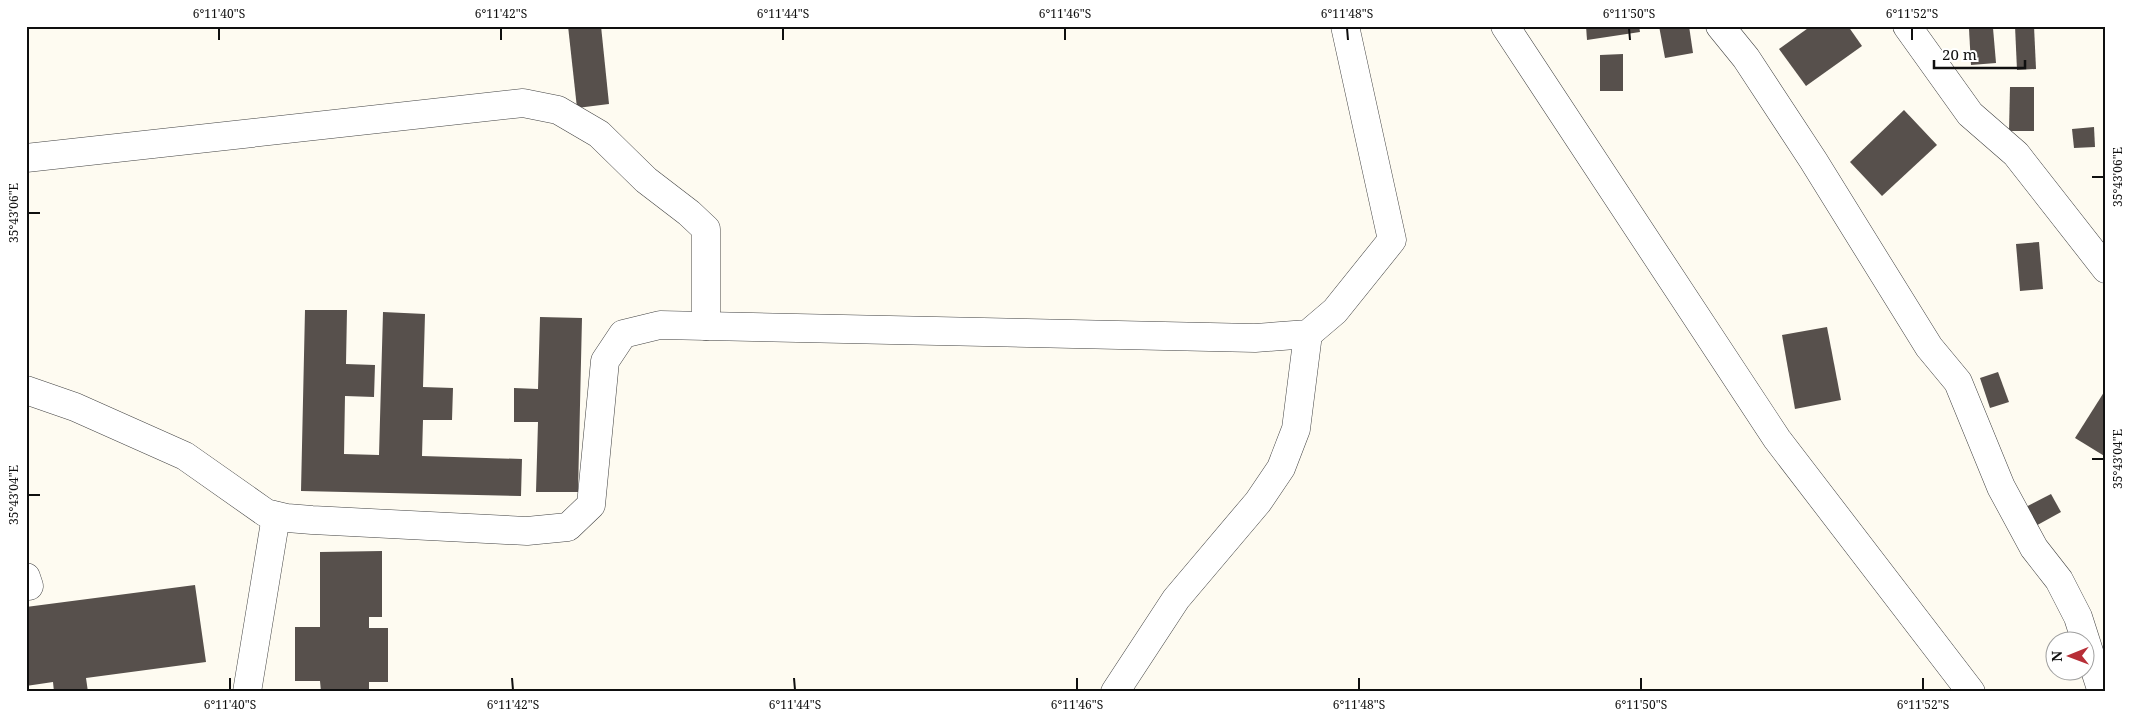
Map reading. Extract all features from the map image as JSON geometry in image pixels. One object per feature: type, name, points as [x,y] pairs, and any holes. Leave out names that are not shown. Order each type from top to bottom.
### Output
[{"type":"street","points":[[26,390],[75,407],[185,456],[266,512],[276,516],[312,520],[527,531],[568,527],[591,505],[605,361],[623,334],[660,325],[1255,338],[1308,334],[1335,312],[1392,240],[1345,26]]},
{"type":"street","points":[[1504,26],[1777,439],[1971,692]]},
{"type":"street","points":[[1720,26],[1746,58],[1808,152],[1929,347],[1958,382],[2001,487],[2034,548],[2059,580],[2078,617],[2100,674]]},
{"type":"street","points":[[1906,26],[1970,114],[2016,154],[2106,269]]},
{"type":"street","points":[[26,158],[523,102],[558,110],[599,134],[646,180],[689,213],[706,229],[706,326]]},
{"type":"street","points":[[1115,692],[1176,599],[1258,502],[1281,468],[1296,429],[1308,334]]},
{"type":"street","points":[[247,692],[276,516]]},
{"type":"building","points":[[568,26],[601,26],[609,104],[577,108]]},
{"type":"building","points":[[1586,26],[1639,26],[1640,32],[1587,40]]},
{"type":"building","points":[[1659,26],[1689,26],[1693,53],[1665,58]]},
{"type":"building","points":[[1811,26],[1848,26],[1862,46],[1806,86],[1779,49]]},
{"type":"building","points":[[2015,26],[2034,26],[2036,69],[2017,70]]},
{"type":"building","points":[[1993,28],[1996,63],[1971,65],[1969,29]]},
{"type":"building","points":[[1623,54],[1623,91],[1600,91],[1600,55]]},
{"type":"building","points":[[2010,87],[2034,87],[2034,131],[2009,131]]},
{"type":"building","points":[[1904,110],[1937,145],[1882,196],[1850,162]]},
{"type":"building","points":[[2094,127],[2095,147],[2074,148],[2072,129]]},
{"type":"building","points":[[2039,242],[2043,289],[2020,291],[2016,244]]},
{"type":"building","points":[[305,310],[347,310],[346,364],[375,365],[374,397],[345,396],[344,454],[379,455],[383,312],[425,314],[423,387],[453,388],[452,420],[423,420],[422,456],[522,459],[521,496],[301,491]]},
{"type":"building","points":[[540,317],[582,318],[578,492],[536,492],[538,422],[514,422],[514,388],[538,389]]},
{"type":"building","points":[[1827,327],[1841,400],[1795,409],[1782,335]]},
{"type":"building","points":[[1998,372],[2009,402],[1990,408],[1980,378]]},
{"type":"building","points":[[2106,389],[2106,457],[2075,438]]},
{"type":"building","points":[[2051,494],[2061,512],[2030,529],[2020,510]]},
{"type":"building","points":[[382,551],[382,617],[369,617],[369,628],[388,628],[388,682],[369,682],[369,692],[321,692],[320,681],[295,681],[295,627],[320,627],[320,552]]},
{"type":"building","points":[[195,585],[206,662],[86,678],[88,692],[54,692],[53,682],[26,686],[26,607]]}]
